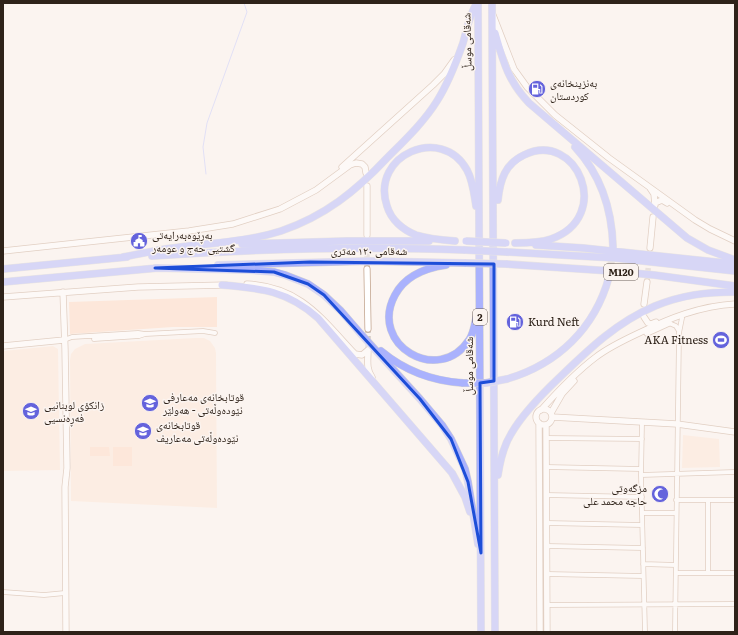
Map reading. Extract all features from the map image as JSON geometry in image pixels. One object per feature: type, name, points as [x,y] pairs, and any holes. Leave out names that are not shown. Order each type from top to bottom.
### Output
[{"type":"highway","points":[[123,257],[173,248],[250,238],[282,231],[318,215],[345,198],[374,172],[429,112],[436,102],[452,74],[471,14],[477,3]]},
{"type":"highway","name":"شەقامی موسڵ","points":[[477,3],[480,234],[481,632]]},
{"type":"highway","name":"2","points":[[492,3],[495,632]]},
{"type":"highway","points":[[493,22],[501,56],[512,80],[524,97],[581,153],[595,174],[608,206],[612,226],[613,246]]},
{"type":"highway","points":[[548,120],[687,238],[708,250],[735,260]]},
{"type":"highway","points":[[455,241],[426,238],[415,234],[400,226],[391,215],[384,193],[387,177],[396,162],[408,153],[421,148],[435,148],[451,153],[462,162],[472,181],[480,234]]},
{"type":"highway","points":[[198,245],[296,242],[455,241],[536,243],[555,238],[567,230],[576,221],[580,214],[584,202],[583,182],[574,165],[561,156],[545,151],[532,152],[521,156],[507,168],[499,187],[494,234]]},
{"type":"highway","points":[[515,243],[582,248],[735,264]]},
{"type":"highway","name":"شەقامی ١٢٠ مەتری","points":[[3,269],[123,257],[282,250],[396,248],[615,258],[735,271]]},
{"type":"highway","name":"شەقامی ١٢٠ مەتری","points":[[3,282],[155,268],[310,262],[506,264],[632,273],[735,286]]},
{"type":"highway","points":[[466,263],[442,266],[428,270],[414,275],[404,282],[396,292],[391,303],[389,318],[391,331],[399,345],[414,356],[430,360],[446,358],[457,353],[469,340],[480,303]]},
{"type":"highway","points":[[155,268],[274,272],[308,284],[316,289],[341,310],[351,321],[430,410],[451,439],[465,469],[473,508],[476,533]]},
{"type":"highway","points":[[351,321],[386,355],[409,370],[441,380],[463,383],[486,383],[519,376],[538,367],[557,355],[572,342],[595,312],[609,277]]},
{"type":"highway","points":[[222,285],[266,290],[288,298],[308,309],[325,326],[452,473],[465,497],[481,553]]},
{"type":"highway","points":[[495,525],[498,480],[504,448],[510,435],[524,416],[559,378],[601,338],[632,317],[654,306],[680,298],[710,292],[735,292]]},
{"type":"street","points":[[492,13],[514,69],[527,87],[554,115],[609,158],[706,227],[735,241]]},
{"type":"street","points":[[323,185],[439,80],[450,67],[463,42]]},
{"type":"street","points":[[3,251],[189,231],[233,224],[280,209],[308,195],[353,163],[362,164],[365,167],[366,173]]},
{"type":"street","points":[[367,186],[367,235]]},
{"type":"street","points":[[650,188],[654,194],[655,204],[661,200],[664,200],[701,228],[735,244]]},
{"type":"street","points":[[650,248],[653,217]]},
{"type":"street","points":[[367,269],[368,329]]},
{"type":"street","points":[[644,304],[647,282]]},
{"type":"street","points":[[3,297],[145,287],[258,285],[274,289],[290,295],[318,313],[354,354],[362,355],[368,350],[369,373],[385,394]]},
{"type":"street","points":[[63,292],[65,341],[63,348],[65,387],[64,469],[66,487],[66,632]]},
{"type":"street","points":[[540,632],[539,423],[536,416],[574,376],[597,356],[615,345],[660,323],[700,309],[735,304]]},
{"type":"street","points":[[547,632],[546,425],[550,422],[551,415],[562,394],[587,368],[615,348],[682,318],[708,310],[735,308]]},
{"type":"street","points":[[644,317],[648,324],[660,323]]},
{"type":"street","points":[[675,632],[679,333],[682,318]]},
{"type":"street","points":[[669,323],[676,326],[679,333]]},
{"type":"street","points":[[3,346],[65,341],[72,338],[138,333],[145,334],[203,331],[215,333]]},
{"type":"street","points":[[541,410],[548,410],[551,415]]},
{"type":"street","points":[[551,415],[677,424],[735,432]]},
{"type":"street","points":[[642,422],[642,548],[645,632]]},
{"type":"street","points":[[539,423],[546,425]]},
{"type":"street","points":[[546,438],[642,439]]},
{"type":"street","points":[[546,467],[641,469]]},
{"type":"street","points":[[641,475],[735,472]]},
{"type":"street","points":[[546,495],[642,497]]},
{"type":"street","points":[[676,500],[735,500]]},
{"type":"street","points":[[708,500],[708,573]]},
{"type":"street","points":[[642,513],[676,512]]},
{"type":"street","points":[[547,523],[642,525]]},
{"type":"street","points":[[540,537],[547,537]]},
{"type":"street","points":[[547,546],[642,548]]},
{"type":"street","points":[[643,564],[676,565]]},
{"type":"street","points":[[676,573],[735,573]]},
{"type":"street","points":[[547,574],[643,576]]},
{"type":"street","points":[[3,592],[44,595],[65,593]]},
{"type":"street","points":[[547,605],[735,604]]},
{"type":"highlighted area","points":[[310,262],[494,264],[494,381],[480,383],[481,553],[468,482],[451,439],[420,399],[324,295],[308,284],[274,272],[155,268]]},
{"type":"shaded area","points":[[217,297],[217,327],[173,327],[70,334],[69,302]]},
{"type":"shaded area","name":"قوتابخانەی نێودەوڵەتی مەعاریف","points":[[204,338],[210,341],[215,348],[216,353],[217,508],[71,501],[71,354],[75,349],[85,344]]},
{"type":"shaded area","name":"زانکۆی لوبنانیی فەڕەنسیی","points":[[53,346],[58,349],[60,470],[3,471],[3,351]]},
{"type":"shaded area","points":[[683,435],[719,439],[720,467],[682,468]]},
{"type":"shaded area","points":[[90,447],[109,447],[110,456],[90,456]]},
{"type":"shaded area","points":[[113,447],[132,447],[132,466],[113,466]]},
{"type":"waterway","points":[[206,174],[203,147],[207,123],[247,12],[244,3]]},
{"type":"tunnel","points":[[367,245],[367,269]]},
{"type":"tunnel","points":[[609,275],[613,252]]},
{"type":"tunnel","points":[[647,282],[649,259]]},
{"type":"tunnel","points":[[368,329],[368,350]]},
{"type":"place","name":"بەنزینخانەی کوردستان","points":[[537,89]]},
{"type":"place","name":"بەڕێوەبەرایەتی گشتیی حەج و عومەر","points":[[139,241]]},
{"type":"place","name":"Kurd Neft","points":[[515,322]]},
{"type":"place","name":"AKA Fitness","points":[[721,340]]},
{"type":"place","name":"قوتابخانەی مەعارفی نێودەوڵەتی - هەولێر","points":[[150,403]]},
{"type":"place","name":"زانکۆی لوبنانیی فەڕەنسیی","points":[[31,411]]},
{"type":"place","name":"قوتابخانەی نێودەوڵەتی مەعاریف","points":[[143,431]]},
{"type":"place","name":"مزگه‌وتی حاجه‌ محمد علی","points":[[660,494]]}]
